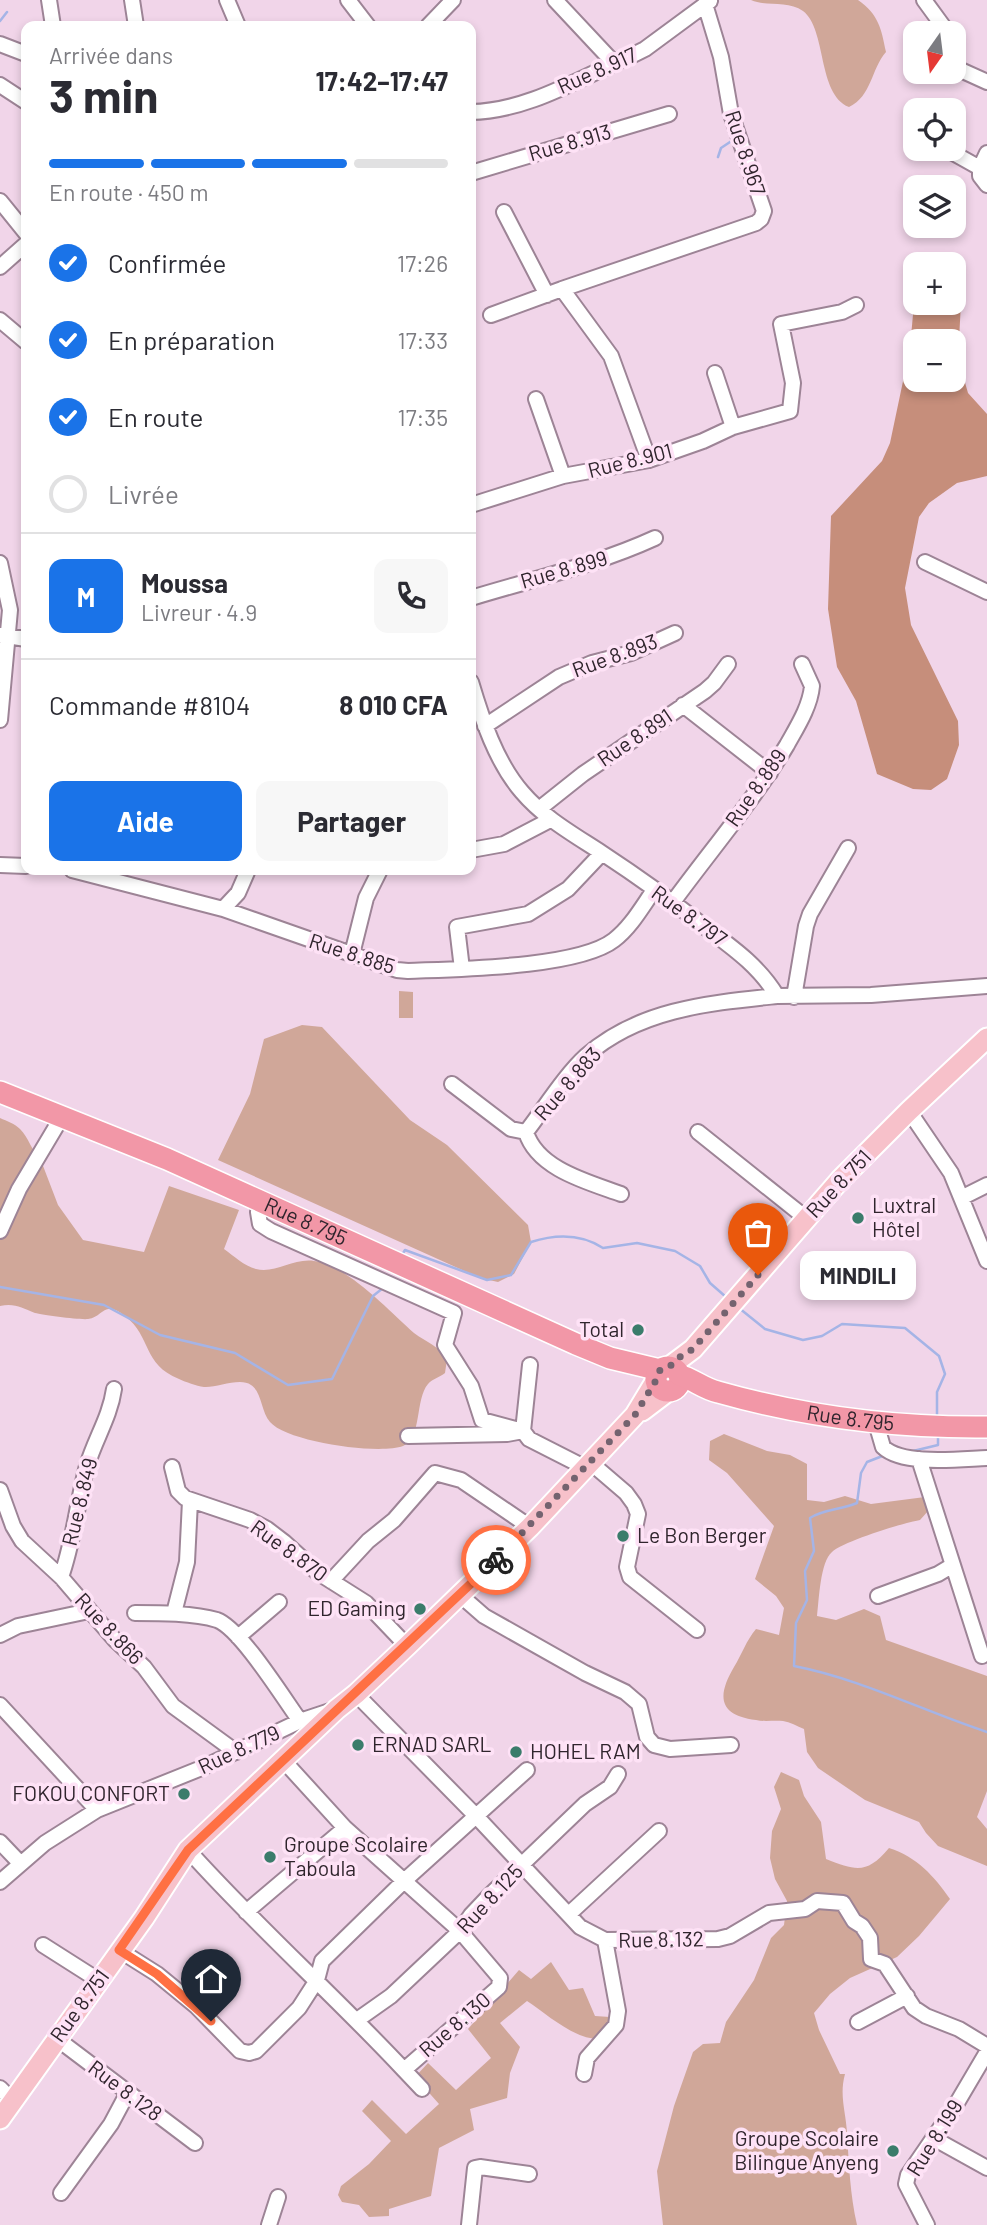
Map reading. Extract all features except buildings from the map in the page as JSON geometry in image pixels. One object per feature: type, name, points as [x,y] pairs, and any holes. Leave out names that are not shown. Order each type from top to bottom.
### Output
[{"type":"highway","name":"Rue 8.795","points":[[0,1092],[63,1115],[260,1201],[522,1321],[667,1379],[770,1406],[876,1423],[987,1427]]},
{"type":"main road","name":"Rue 8.751","points":[[0,2119],[6,2094],[56,2038],[188,1850],[530,1527],[635,1415],[667,1379],[682,1355],[693,1349],[840,1180],[987,1038]]},
{"type":"street","points":[[49,0],[52,21]]},
{"type":"street","points":[[132,0],[135,21]]},
{"type":"street","points":[[227,0],[236,21]]},
{"type":"street","points":[[348,0],[364,21]]},
{"type":"street","points":[[433,21],[453,0]]},
{"type":"street","points":[[555,0],[614,63]]},
{"type":"street","points":[[924,0],[939,21]]},
{"type":"street","name":"Rue 8.917","points":[[476,113],[516,106],[645,49],[701,3]]},
{"type":"street","name":"Rue 8.967","points":[[562,289],[756,223],[761,219],[764,211],[731,114],[721,57],[701,3]]},
{"type":"street","points":[[0,44],[21,52]]},
{"type":"street","points":[[966,72],[987,82]]},
{"type":"street","points":[[0,85],[21,99]]},
{"type":"street","name":"Rue 8.913","points":[[476,172],[669,114]]},
{"type":"street","points":[[987,153],[980,168],[980,176],[987,185]]},
{"type":"street","points":[[966,160],[980,168]]},
{"type":"street","points":[[0,201],[21,227]]},
{"type":"street","points":[[504,212],[547,295]]},
{"type":"street","points":[[0,267],[21,248]]},
{"type":"street","points":[[491,315],[562,289],[611,356],[649,460]]},
{"type":"street","name":"Rue 8.901","points":[[476,503],[563,476],[649,460],[733,427],[790,411],[793,383],[781,324],[842,312],[856,305]]},
{"type":"street","points":[[0,320],[21,338]]},
{"type":"street","points":[[715,373],[733,427]]},
{"type":"street","points":[[536,399],[563,476]]},
{"type":"street","name":"Rue 8.899","points":[[476,596],[543,575],[588,565],[654,538]]},
{"type":"street","points":[[925,562],[987,592]]},
{"type":"street","points":[[0,563],[10,610],[4,636],[0,720]]},
{"type":"street","name":"Rue 8.893","points":[[485,726],[559,677],[592,663],[631,653],[676,633]]},
{"type":"street","name":"Rue 8.891","points":[[539,809],[583,774],[714,683],[727,664]]},
{"type":"street","name":"Rue 8.889","points":[[673,902],[770,773],[794,732],[811,695],[812,686],[802,664]]},
{"type":"street","points":[[683,705],[770,773]]},
{"type":"street","name":"Rue 8.797","points":[[476,707],[508,772],[521,791],[550,820],[673,902],[755,965],[767,978],[777,996]]},
{"type":"street","points":[[476,849],[504,844],[550,820]]},
{"type":"street","points":[[794,997],[810,914],[848,848]]},
{"type":"street","points":[[462,969],[457,927],[528,914],[568,889],[602,853]]},
{"type":"street","points":[[0,865],[21,866]]},
{"type":"street","name":"Rue 8.885","points":[[91,875],[223,909],[397,970],[462,969],[582,955],[602,948],[616,939],[654,890]]},
{"type":"street","points":[[223,909],[238,893],[246,875]]},
{"type":"street","points":[[352,954],[366,898],[378,875]]},
{"type":"street","points":[[777,996],[884,994],[987,986]]},
{"type":"street","name":"Rue 8.883","points":[[452,1084],[511,1129],[526,1132],[584,1058],[613,1035],[689,1007],[777,996]]},
{"type":"street","points":[[909,1111],[951,1173],[987,1261]]},
{"type":"street","points":[[0,1231],[19,1189],[63,1115]]},
{"type":"street","points":[[526,1132],[530,1144],[549,1163],[621,1194]]},
{"type":"street","points":[[698,1132],[807,1219]]},
{"type":"street","points":[[963,1197],[987,1185]]},
{"type":"street","points":[[260,1201],[260,1224],[271,1231],[454,1313],[445,1345],[471,1386],[482,1420],[523,1431],[529,1439],[588,1466],[626,1493],[635,1504],[638,1514],[626,1567],[630,1577],[697,1630]]},
{"type":"street","points":[[523,1431],[530,1365]]},
{"type":"street","name":"Rue 8.849","points":[[61,1577],[88,1463],[109,1415],[114,1389]]},
{"type":"street","points":[[876,1423],[883,1447],[888,1452],[919,1459],[987,1458]]},
{"type":"street","points":[[408,1436],[507,1434],[523,1431]]},
{"type":"street","points":[[919,1459],[982,1656]]},
{"type":"street","points":[[172,1467],[178,1491],[190,1501],[187,1562],[174,1614]]},
{"type":"street","points":[[331,1581],[368,1541],[394,1520],[435,1473],[461,1480],[530,1527]]},
{"type":"street","name":"Rue 8.866","points":[[0,1490],[13,1526],[22,1541],[61,1577],[115,1640],[144,1667],[173,1706],[236,1752]]},
{"type":"street","name":"Rue 8.870","points":[[190,1501],[259,1525],[284,1542],[317,1572],[366,1603],[407,1646]]},
{"type":"street","points":[[878,1596],[938,1574],[953,1565]]},
{"type":"street","points":[[460,1595],[484,1616],[585,1673],[625,1692],[639,1704],[647,1737],[654,1745],[670,1749],[731,1745]]},
{"type":"street","points":[[238,1637],[279,1602]]},
{"type":"street","points":[[0,1635],[18,1626],[89,1611]]},
{"type":"street","points":[[135,1612],[174,1614],[216,1620],[224,1624],[238,1637],[300,1721]]},
{"type":"street","name":"Rue 8.132","points":[[356,1694],[476,1815],[580,1927],[606,1940],[718,1939],[730,1936],[769,1913],[805,1909],[817,1901],[844,1903],[854,1921],[862,1926],[870,1938],[871,1959],[886,1964],[914,2008],[926,2016],[959,2029],[987,2046]]},
{"type":"street","points":[[0,1705],[97,1810]]},
{"type":"street","name":"Rue 8.779","points":[[0,1881],[75,1822],[97,1810],[236,1752],[300,1721],[337,1709]]},
{"type":"street","name":"Rue 8.130","points":[[188,1850],[404,2070],[499,1987],[500,1978],[460,1931],[345,1828],[283,1760]]},
{"type":"street","points":[[119,1950],[157,1974],[196,2006],[240,2051],[256,2051],[299,2008],[317,1980],[322,1961],[404,1881],[527,1770]]},
{"type":"street","name":"Rue 8.125","points":[[357,2020],[391,1996],[460,1931],[471,1915],[585,1804],[610,1787],[618,1774]]},
{"type":"street","points":[[246,1912],[345,1828]]},
{"type":"street","points":[[569,1914],[659,1831]]},
{"type":"street","points":[[0,1842],[20,1863]]},
{"type":"street","points":[[584,2074],[587,2058],[616,2025],[618,2011],[606,1940]]},
{"type":"street","points":[[43,1945],[98,1980]]},
{"type":"street","points":[[858,2022],[907,1996]]},
{"type":"street","name":"Rue 8.128","points":[[56,2038],[195,2143]]},
{"type":"street","name":"Rue 8.199","points":[[927,2225],[906,2184],[908,2175],[987,2052]]},
{"type":"street","points":[[404,2070],[422,2089]]},
{"type":"street","points":[[61,2193],[111,2124],[127,2094]]},
{"type":"street","points":[[933,2138],[987,2168]]},
{"type":"street","points":[[469,2225],[475,2168],[480,2166],[529,2174]]},
{"type":"street","points":[[269,2225],[278,2197]]},
{"type":"shaded area","points":[[751,0],[858,0],[871,11],[878,23],[886,52],[867,89],[857,102],[849,107],[839,100],[832,89],[816,32],[803,11],[791,6]]},
{"type":"shaded area","points":[[913,315],[960,315],[960,329],[912,329]]},
{"type":"shaded area","points":[[903,381],[903,392],[966,392],[966,386],[968,393],[987,414],[987,476],[957,483],[929,503],[919,517],[905,588],[911,625],[958,721],[959,745],[947,779],[931,790],[913,789],[877,774],[856,701],[837,667],[828,609],[831,516],[882,461],[890,443]]},
{"type":"shaded area","points":[[399,991],[413,992],[413,1018],[399,1018]]},
{"type":"shaded area","points":[[302,1025],[322,1027],[410,1120],[447,1145],[528,1225],[531,1242],[514,1274],[498,1282],[480,1278],[218,1160],[250,1094],[264,1039]]},
{"type":"shaded area","points":[[0,1118],[16,1126],[26,1136],[40,1158],[58,1205],[83,1240],[144,1252],[169,1186],[239,1210],[224,1249],[247,1266],[263,1270],[314,1261],[340,1271],[367,1290],[447,1359],[445,1373],[430,1382],[424,1391],[416,1427],[409,1442],[391,1448],[355,1448],[313,1441],[280,1429],[267,1418],[257,1392],[251,1385],[235,1382],[204,1387],[167,1373],[153,1358],[134,1324],[112,1309],[84,1319],[39,1314],[14,1306],[0,1306]]},
{"type":"shaded area","points":[[724,1434],[767,1451],[790,1455],[807,1464],[807,1500],[824,1502],[845,1496],[871,1504],[925,1497],[929,1510],[920,1520],[861,1538],[832,1552],[825,1564],[817,1616],[836,1620],[864,1609],[880,1616],[886,1640],[987,1676],[987,1791],[977,1817],[987,1829],[987,1866],[938,1846],[919,1822],[865,1800],[818,1768],[807,1752],[804,1729],[783,1721],[759,1721],[743,1717],[728,1709],[723,1695],[725,1687],[747,1643],[756,1629],[779,1635],[784,1608],[776,1596],[755,1579],[774,1526],[727,1473],[709,1460],[710,1441]]},
{"type":"shaded area","points":[[781,1772],[799,1780],[804,1796],[821,1822],[826,1859],[861,1868],[874,1862],[889,1848],[924,1868],[950,1899],[897,1957],[850,1978],[830,1994],[814,2013],[840,2074],[845,2074],[843,2097],[851,2191],[857,2225],[663,2225],[657,2171],[674,2106],[693,2052],[703,2044],[720,2043],[726,2022],[754,1980],[771,1938],[784,1925],[787,1901],[775,1879],[770,1858],[772,1831],[781,1809],[774,1787]]},
{"type":"shaded area","points":[[551,1962],[569,1990],[583,1988],[595,2016],[610,2017],[612,2027],[602,2039],[592,2039],[572,2032],[527,2001],[500,2023],[520,2047],[510,2073],[507,2098],[470,2109],[474,2130],[439,2148],[431,2196],[389,2209],[389,2216],[369,2217],[359,2205],[342,2202],[338,2195],[341,2186],[369,2164],[391,2141],[362,2111],[372,2100],[406,2134],[439,2104],[415,2077],[428,2063],[456,2090],[491,2058],[468,2029],[519,1970],[531,1979]]},
{"type":"waterway","points":[[0,21],[7,12]]},
{"type":"waterway","points":[[718,157],[721,148],[733,140]]},
{"type":"waterway","points":[[402,1255],[405,1250],[487,1280],[511,1275],[531,1242],[540,1239],[577,1237],[603,1248],[637,1243],[675,1251],[700,1266],[710,1283],[726,1297]]},
{"type":"waterway","points":[[0,1287],[104,1305],[160,1335],[235,1353],[288,1385],[332,1379],[373,1296],[383,1288]]},
{"type":"waterway","points":[[739,1308],[765,1329],[803,1340],[822,1336],[842,1324],[905,1328],[939,1356],[945,1374],[937,1392],[937,1418]]},
{"type":"waterway","points":[[909,1452],[938,1445],[938,1435]]},
{"type":"waterway","points":[[885,1455],[867,1462],[861,1473],[857,1503],[810,1518],[814,1551],[805,1571],[807,1600],[796,1623],[794,1666],[868,1687],[987,1732]]},
{"type":"way so far","points":[[496,1560],[635,1415],[655,1382],[657,1373],[693,1349],[758,1275]]},
{"type":"place","name":"Luxtral Hôtel","points":[[858,1218]]},
{"type":"place","name":"MINDILI","points":[[758,1275]]},
{"type":"place","name":"Total","points":[[638,1330]]},
{"type":"place","name":"Le Bon Berger","points":[[623,1536]]},
{"type":"place","name":"ED Gaming","points":[[420,1609]]},
{"type":"place","name":"ERNAD SARL","points":[[358,1745]]},
{"type":"place","name":"HOHEL RAM","points":[[516,1752]]},
{"type":"place","name":"FOKOU CONFORT","points":[[184,1794]]},
{"type":"place","name":"Groupe Scolaire Taboula","points":[[270,1857]]},
{"type":"place","name":"Groupe Scolaire Bilingue Anyeng","points":[[893,2151]]},
{"type":"route","points":[[211,2021],[157,1974],[119,1950],[144,1918],[188,1850],[496,1560]]}]
